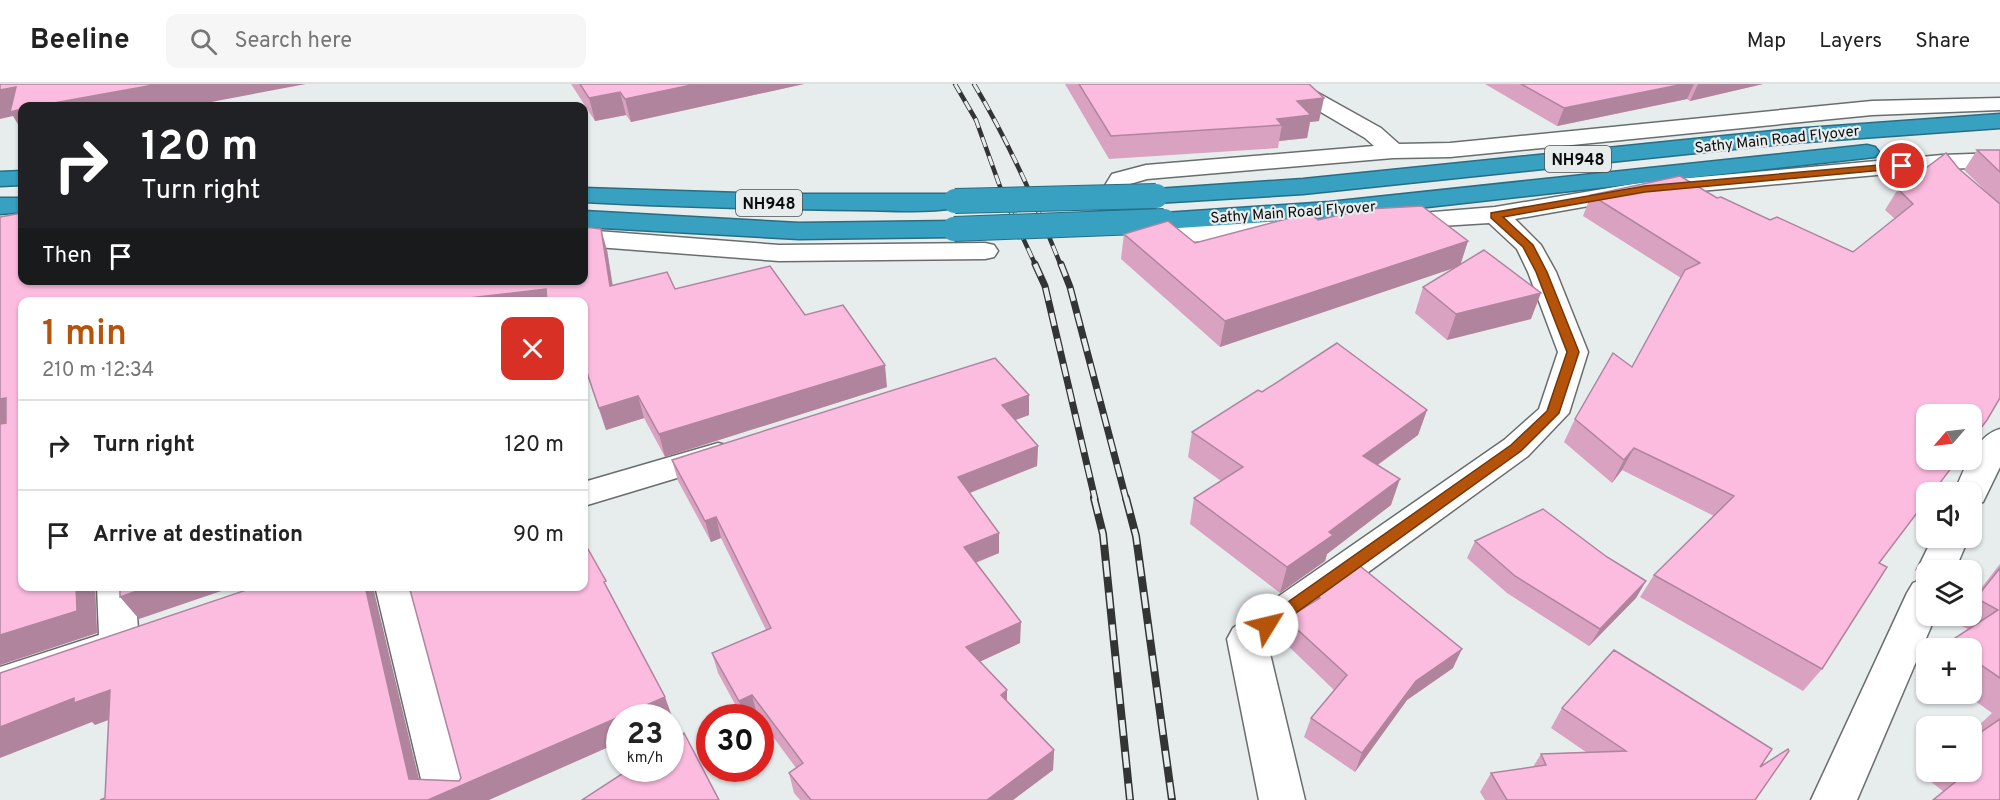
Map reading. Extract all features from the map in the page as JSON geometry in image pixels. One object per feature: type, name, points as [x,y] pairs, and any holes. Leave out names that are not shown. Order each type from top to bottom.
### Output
[{"type":"highway","name":"Sathy Main Road Flyover","points":[[588,195],[835,204],[1202,195],[1364,181],[1811,135],[2000,121]]},
{"type":"highway","name":"Sathy Main Road Flyover","points":[[588,219],[799,231],[954,229],[1164,221],[1329,210],[1886,150],[2000,143]]},
{"type":"highway","points":[[0,179],[18,178]]},
{"type":"highway","points":[[0,206],[18,205]]},
{"type":"street","points":[[1287,84],[1373,133],[1393,151]]},
{"type":"street","points":[[1851,90],[1872,108]]},
{"type":"street","points":[[2000,104],[1872,108],[1507,145],[1450,150],[1393,151],[1146,172],[1121,179],[1116,187],[1137,232],[1157,236],[1495,215],[1645,189],[1942,162],[2000,160]]},
{"type":"street","points":[[1942,162],[1957,182]]},
{"type":"street","points":[[1282,800],[1247,639],[1516,448],[1553,413],[1573,352],[1542,272],[1527,245],[1495,215]]},
{"type":"street","points":[[0,224],[18,222]]},
{"type":"street","points":[[588,238],[780,253],[985,251]]},
{"type":"street","points":[[588,493],[751,444]]},
{"type":"street","points":[[1978,482],[1995,454]]},
{"type":"street","points":[[0,684],[135,638],[118,591]]},
{"type":"street","points":[[395,591],[448,800]]},
{"type":"street","points":[[1834,800],[1916,616]]},
{"type":"building","points":[[0,84],[159,84],[59,102],[18,102],[18,110],[10,112],[16,87],[0,90]]},
{"type":"building","points":[[580,84],[696,84],[625,99],[620,92],[589,98]]},
{"type":"building","points":[[1079,84],[1309,84],[1324,98],[1297,101],[1311,115],[1277,119],[1282,125],[1111,136]]},
{"type":"building","points":[[1521,84],[1684,84],[1564,108]]},
{"type":"building","points":[[1977,150],[2000,150],[2000,172]]},
{"type":"building","points":[[1946,153],[1959,169],[2000,204],[2000,398],[1982,427],[1982,404],[1916,404],[1916,470],[1950,470],[1941,482],[1916,482],[1916,514],[1879,563],[1887,567],[1822,669],[1654,575],[1734,496],[1634,448],[1624,460],[1575,419],[1613,353],[1632,367],[1685,270],[1700,263],[1591,195],[1680,176],[1717,198],[1721,197],[1770,220],[1777,217],[1853,252],[1913,204],[1898,189]]},
{"type":"building","points":[[1422,206],[1468,241],[1225,321],[1124,234],[1168,221],[1195,243],[1309,213],[1318,220],[1367,209]]},
{"type":"building","points":[[18,214],[18,285],[588,285],[588,227],[601,229],[610,286],[667,272],[675,289],[770,266],[805,315],[843,305],[885,365],[659,434],[638,396],[599,408],[588,376],[588,297],[547,297],[546,289],[478,297],[18,297],[18,591],[76,591],[77,611],[0,635],[0,424],[6,423],[6,398],[0,399],[0,217]]},
{"type":"building","points":[[1484,250],[1541,293],[1456,314],[1423,287]]},
{"type":"building","points":[[1337,343],[1427,410],[1363,456],[1400,479],[1329,532],[1333,535],[1287,567],[1194,498],[1243,467],[1192,432],[1258,390],[1262,392]]},
{"type":"building","points":[[995,358],[1029,395],[1002,405],[1038,446],[958,477],[999,533],[964,547],[1021,622],[966,647],[1007,690],[1001,695],[1054,750],[987,800],[811,800],[789,773],[803,763],[774,724],[774,704],[759,704],[752,695],[739,701],[712,653],[771,628],[716,517],[705,521],[672,460]]},
{"type":"building","points":[[1543,509],[1607,557],[1646,581],[1600,629],[1515,576],[1475,541]]},
{"type":"building","points":[[588,549],[665,697],[649,704],[606,704],[606,723],[428,800],[100,800],[105,798],[110,690],[74,703],[74,698],[0,727],[0,673],[243,591],[366,591],[409,779],[459,781],[461,778],[410,591],[588,591]]},
{"type":"building","points":[[1360,566],[1462,649],[1416,681],[1362,753],[1311,718],[1347,675],[1286,619],[1320,598],[1317,596]]},
{"type":"building","points":[[2000,568],[2000,678],[1982,666],[1982,638],[1955,638],[1974,626],[1982,626],[1982,620],[1998,610],[1982,601],[1982,590]]},
{"type":"building","points":[[120,591],[137,591],[120,597]]},
{"type":"building","points":[[1614,650],[1772,749],[1760,767],[1788,749],[1789,751],[1755,800],[1507,800],[1491,773],[1546,765],[1541,754],[1626,751],[1562,708]]},
{"type":"building","points":[[2000,719],[2000,800],[1933,800],[1955,782],[1982,782],[1982,731]]},
{"type":"building","points":[[684,733],[696,756],[696,782],[710,782],[719,800],[582,800],[610,782],[684,782]]},
{"type":"railway","points":[[955,84],[976,120],[1003,195],[1036,266]]},
{"type":"railway","points":[[974,84],[1021,173],[1061,266]]},
{"type":"railway","points":[[1035,264],[1045,286],[1095,499]]},
{"type":"railway","points":[[1061,264],[1070,287],[1126,499]]},
{"type":"railway","points":[[1094,498],[1103,534],[1130,800]]},
{"type":"railway","points":[[1126,498],[1136,536],[1172,800]]},
{"type":"route","points":[[1267,625],[1516,448],[1553,413],[1573,352],[1542,272],[1527,245],[1495,215],[1645,189],[1902,166]]}]
